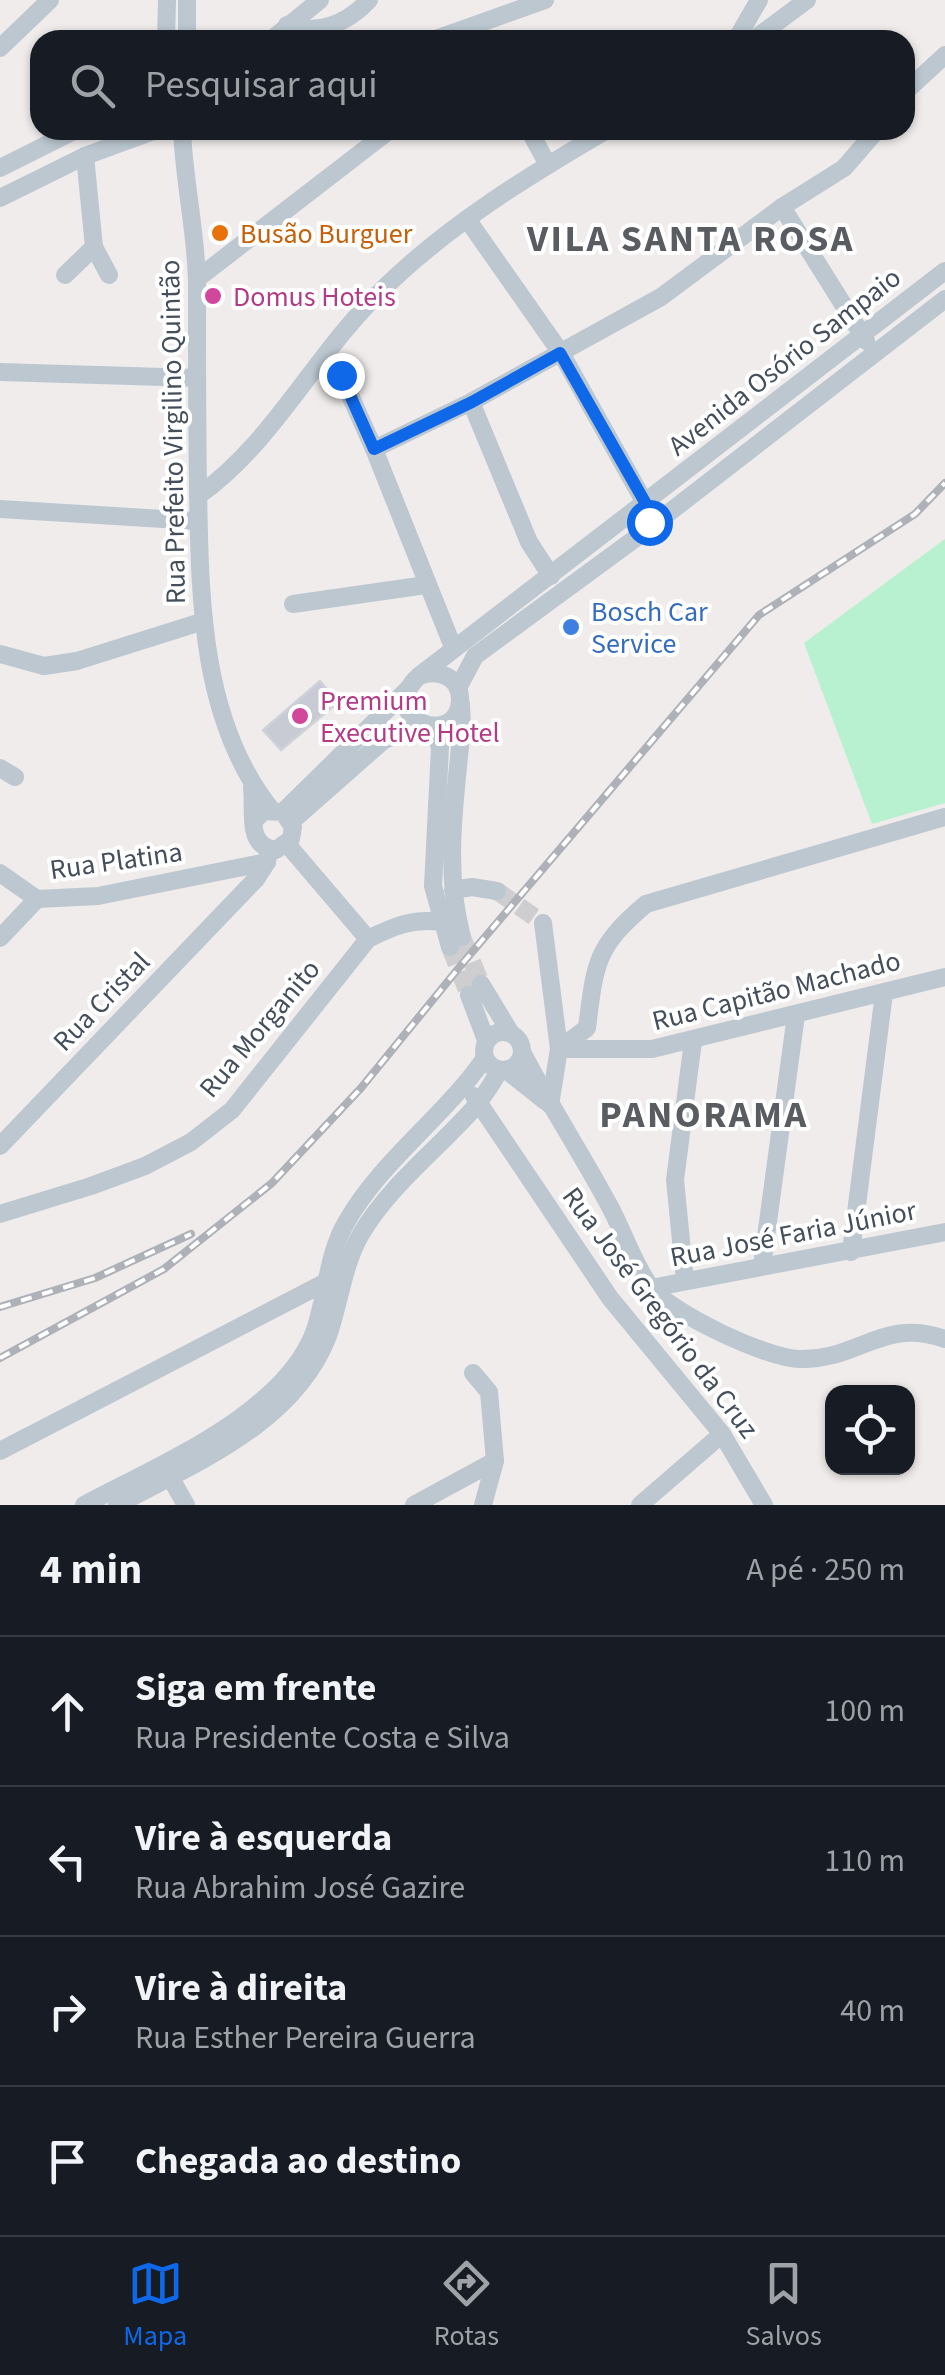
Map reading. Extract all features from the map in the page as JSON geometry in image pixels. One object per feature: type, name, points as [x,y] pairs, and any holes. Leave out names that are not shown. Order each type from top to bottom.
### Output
[{"type":"street","points":[[0,48],[50,0]]},
{"type":"street","points":[[166,0],[166,30]]},
{"type":"street","points":[[187,0],[189,30]]},
{"type":"street","points":[[282,30],[320,0]]},
{"type":"street","points":[[288,24],[303,30],[328,28],[369,0]]},
{"type":"street","points":[[485,30],[542,0]]},
{"type":"street","points":[[759,0],[762,13],[774,24]]},
{"type":"street","points":[[742,30],[759,0]]},
{"type":"street","points":[[766,30],[807,0]]},
{"type":"street","points":[[915,83],[945,55]]},
{"type":"street","points":[[0,168],[56,140]]},
{"type":"street","points":[[2,199],[85,156],[129,140]]},
{"type":"street","name":"Rua Prefeito Virgilino Quintão","points":[[183,140],[197,279],[196,521],[204,621],[216,695],[240,762],[271,820]]},
{"type":"street","points":[[197,279],[377,140]]},
{"type":"street","points":[[534,140],[548,165]]},
{"type":"street","points":[[198,496],[251,450],[380,291],[466,218],[591,140]]},
{"type":"street","points":[[374,449],[472,402],[661,297],[782,208],[844,168],[868,140]]},
{"type":"street","points":[[85,156],[94,248],[110,275]]},
{"type":"street","points":[[782,208],[875,353]]},
{"type":"street","points":[[466,218],[560,353],[646,504],[650,516],[644,532]]},
{"type":"street","points":[[65,275],[94,248]]},
{"type":"street","name":"Avenida Osório Sampaio","points":[[271,820],[453,647],[646,504],[945,271]]},
{"type":"street","name":"Avenida Osório Sampaio","points":[[459,692],[474,656],[644,532],[945,299]]},
{"type":"street","points":[[326,355],[341,375],[374,449],[453,647]]},
{"type":"street","points":[[0,372],[196,378]]},
{"type":"street","points":[[472,402],[529,542],[551,576]]},
{"type":"street","points":[[0,509],[196,521]]},
{"type":"street","points":[[293,604],[426,586]]},
{"type":"street","points":[[0,654],[44,666],[77,661],[204,621]]},
{"type":"street","points":[[437,672],[453,680],[459,692],[462,725],[450,859],[456,942],[442,922],[433,886],[440,748],[430,726],[417,722],[407,707],[413,683],[437,672]]},
{"type":"street","points":[[248,867],[271,820],[384,740],[443,725],[456,714],[459,692]]},
{"type":"street","points":[[559,1050],[587,1028],[602,948],[616,929],[646,904],[945,818]]},
{"type":"street","points":[[271,820],[275,852],[368,939],[408,922],[442,922]]},
{"type":"street","points":[[271,820],[293,833],[275,852]]},
{"type":"street","name":"Rua Platina","points":[[0,873],[37,899],[98,896],[248,867],[275,852]]},
{"type":"street","name":"Rua Cristal","points":[[0,1146],[263,872],[275,852]]},
{"type":"street","name":"Rua Cristal","points":[[241,892],[248,867]]},
{"type":"street","points":[[453,890],[497,890]]},
{"type":"street","points":[[0,938],[37,899]]},
{"type":"street","points":[[543,923],[559,1050],[550,1106]]},
{"type":"street","name":"Rua Morganito","points":[[0,1214],[92,1186],[145,1166],[191,1142],[232,1110],[368,939]]},
{"type":"street","name":"Rua Capitão Machado","points":[[559,1050],[652,1050],[945,977]]},
{"type":"street","points":[[550,1106],[494,1060],[475,990],[519,1040],[550,1106],[611,1208],[651,1288],[701,1323],[792,1359],[826,1360],[885,1334],[921,1330],[945,1339]]},
{"type":"street","points":[[851,1252],[884,992]]},
{"type":"street","points":[[762,1266],[796,1015]]},
{"type":"street","points":[[84,1505],[266,1420],[300,1387],[327,1337],[360,1235],[380,1206],[478,1105],[494,1060],[497,1032],[510,1032]]},
{"type":"street","points":[[685,1282],[675,1180],[693,1042]]},
{"type":"street","points":[[118,1505],[255,1408],[288,1378],[314,1332],[345,1224],[364,1194],[472,1076],[494,1060],[518,1064],[522,1052]]},
{"type":"street","points":[[472,1076],[478,1105]]},
{"type":"street","name":"Rua José Gregório da Cruz","points":[[478,1105],[610,1298],[722,1434],[755,1501]]},
{"type":"street","name":"Rua José Faria Júnior","points":[[651,1288],[945,1232]]},
{"type":"street","points":[[0,1451],[326,1282]]},
{"type":"street","points":[[472,1373],[489,1392],[495,1461],[483,1505]]},
{"type":"street","points":[[640,1505],[722,1434]]},
{"type":"street","points":[[414,1505],[495,1461]]},
{"type":"street","points":[[166,1470],[186,1505]]},
{"type":"green space","points":[[945,539],[945,803],[872,824],[804,643]]},
{"type":"building","name":"Premium Executive Hotel","points":[[320,681],[338,702],[281,750],[263,730]]},
{"type":"tunnel","points":[[497,891],[543,923]]},
{"type":"tunnel","points":[[462,937],[481,984]]},
{"type":"tunnel","points":[[450,947],[469,995]]},
{"type":"railway","points":[[0,1358],[164,1269],[272,1183],[361,1088],[759,615],[915,514],[945,483]]},
{"type":"railway","points":[[0,1307],[95,1278],[191,1234]]},
{"type":"place","name":"Busão Burguer","points":[[220,233]]},
{"type":"place","name":"Domus Hoteis","points":[[213,296]]},
{"type":"place","name":"Bosch Car Service","points":[[571,627]]},
{"type":"place","name":"Premium Executive Hotel","points":[[300,716]]},
{"type":"district","name":"VILA SANTA ROSA","points":[[691,238]]},
{"type":"district","name":"PANORAMA","points":[[704,1114]]},
{"type":"route","points":[[341,375],[374,449],[472,402],[560,353],[650,510],[649,522]]}]
